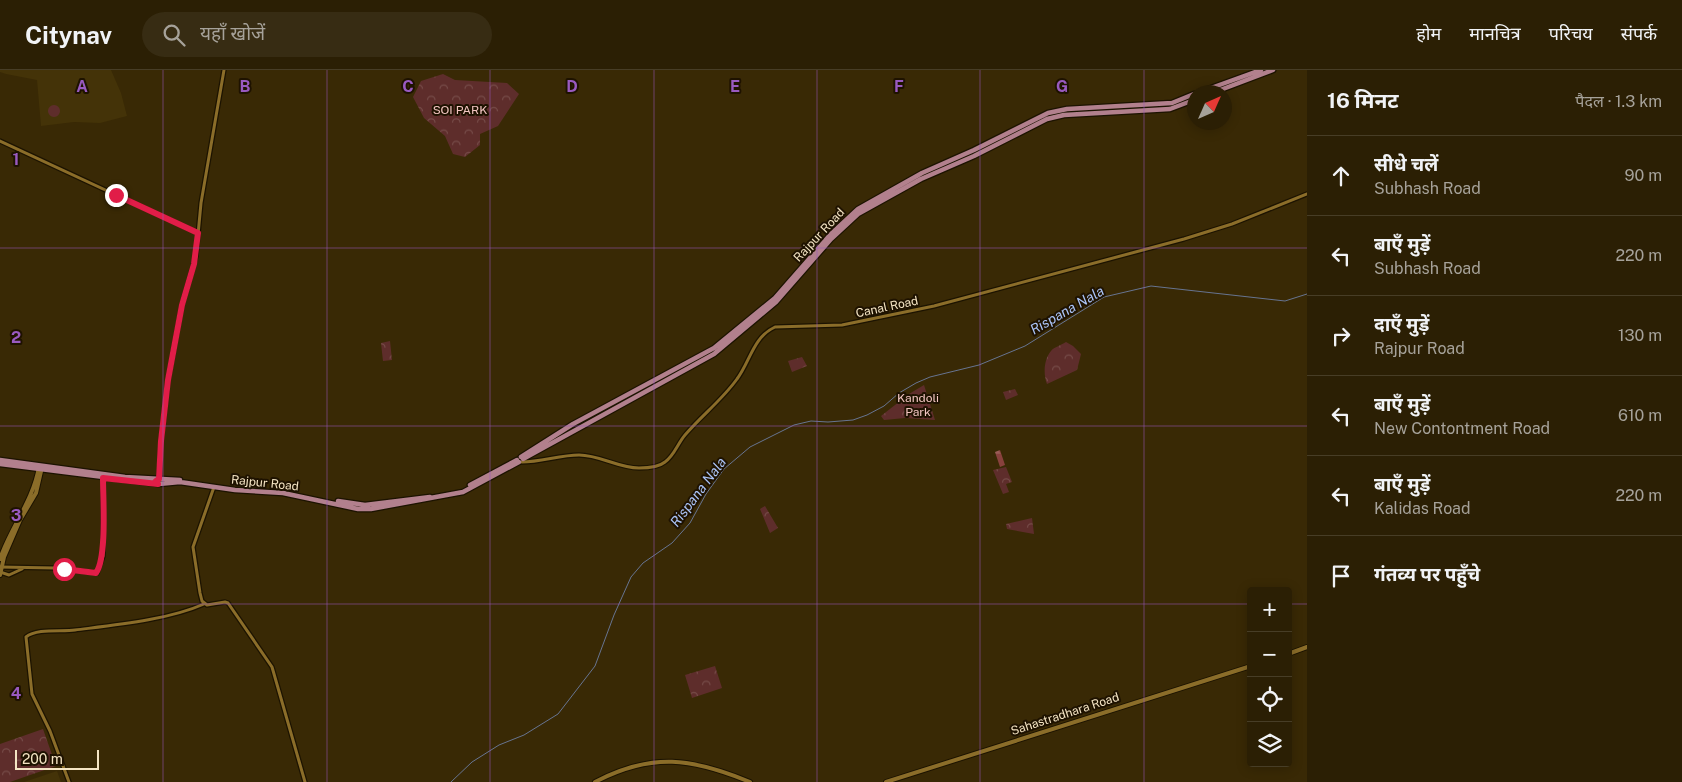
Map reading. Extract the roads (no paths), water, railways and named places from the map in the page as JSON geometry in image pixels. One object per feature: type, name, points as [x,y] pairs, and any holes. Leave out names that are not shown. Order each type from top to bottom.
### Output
[{"type":"main road","points":[[1219,85],[1261,70]]},
{"type":"main road","points":[[1232,85],[1272,70]]},
{"type":"main road","name":"Rajpur Road","points":[[0,464],[41,466],[103,478],[159,480],[234,488],[276,490],[366,505],[457,492],[521,460],[574,424],[714,348],[775,298],[830,235],[858,208],[922,173],[974,150],[1048,113],[1067,109],[1172,103],[1187,97]]},
{"type":"main road","name":"Rajpur Road","points":[[0,460],[107,475],[296,495],[358,509],[371,509],[463,492],[714,354],[776,302],[831,240],[858,214],[921,179],[974,156],[1047,119],[1064,115],[1170,109],[1187,103]]},
{"type":"main road","points":[[0,559],[13,528],[34,490],[41,466]]},
{"type":"main road","points":[[0,573],[4,557],[22,516],[36,493],[41,466]]},
{"type":"main road","points":[[1292,653],[1307,647]]},
{"type":"main road","name":"Sahastradhara Road","points":[[886,782],[1247,667]]},
{"type":"main road","points":[[595,782],[620,769],[669,761],[693,763],[750,782]]},
{"type":"street","points":[[159,480],[166,393],[179,324],[194,264],[201,203],[224,70]]},
{"type":"street","points":[[0,142],[198,233]]},
{"type":"street","name":"Canal Road","points":[[521,460],[579,455],[591,456],[627,467],[640,468],[662,464],[670,458],[684,436],[723,397],[739,376],[757,343],[767,332],[775,327],[842,324],[934,306],[1184,239],[1232,224],[1307,194]]},
{"type":"street","points":[[1,567],[48,567],[91,574],[98,572],[103,556],[103,478]]},
{"type":"street","points":[[204,604],[200,593],[193,547],[214,487]]},
{"type":"street","points":[[0,573],[9,575],[22,568]]},
{"type":"street","points":[[69,782],[50,731],[32,694],[26,637],[33,633],[62,632],[158,618],[204,604],[228,603],[272,667],[304,782]]},
{"type":"waterway","name":"Rispana Nala","points":[[451,782],[472,762],[499,745],[524,735],[558,714],[595,666],[614,615],[631,577],[643,563],[672,543],[690,523],[706,494],[724,469],[750,447],[794,425],[811,421],[853,420],[867,415],[884,406],[899,393],[916,383],[930,377],[979,365],[1025,346],[1104,297],[1151,286],[1285,301],[1307,294]]},
{"type":"park label","name":"SOI PARK","points":[[460,110]]},
{"type":"park label","name":"Kandoli Park","points":[[918,405]]}]
